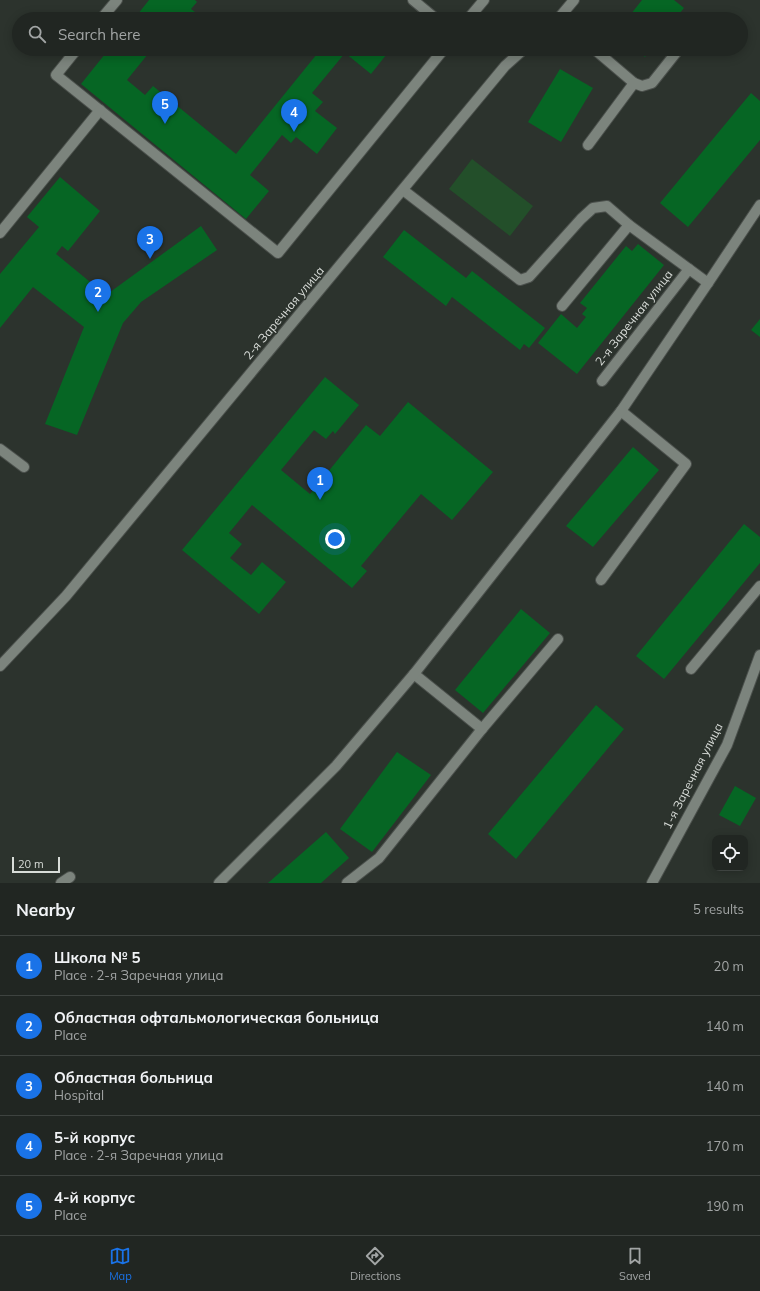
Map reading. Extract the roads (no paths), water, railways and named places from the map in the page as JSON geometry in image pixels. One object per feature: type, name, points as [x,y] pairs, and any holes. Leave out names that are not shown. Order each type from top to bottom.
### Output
[{"type":"street","points":[[107,12],[117,0]]},
{"type":"street","points":[[413,0],[428,12]]},
{"type":"street","points":[[474,12],[484,0]]},
{"type":"street","points":[[564,12],[574,0]]},
{"type":"street","points":[[71,56],[56,75],[278,253],[438,56]]},
{"type":"street","name":"2-я Заречная улица","points":[[0,666],[66,596],[505,66],[516,56]]},
{"type":"street","points":[[602,56],[634,83],[642,86],[652,83],[673,56]]},
{"type":"street","points":[[588,145],[634,83]]},
{"type":"street","points":[[0,233],[100,110]]},
{"type":"street","points":[[403,190],[520,280],[530,278],[581,219],[593,208],[607,206],[629,225],[689,269]]},
{"type":"street","points":[[219,883],[336,766],[414,674],[621,411],[760,205]]},
{"type":"street","points":[[562,306],[629,225]]},
{"type":"street","name":"2-я Заречная улица","points":[[602,381],[689,269],[708,283]]},
{"type":"street","points":[[601,580],[686,464],[621,411]]},
{"type":"street","points":[[0,449],[24,467]]},
{"type":"street","points":[[691,669],[760,586]]},
{"type":"street","points":[[348,883],[379,858],[482,729],[558,639]]},
{"type":"street","name":"1-я Заречная улица","points":[[652,883],[727,745],[760,654]]},
{"type":"street","points":[[414,674],[482,729]]},
{"type":"place","name":"4-й корпус","points":[[165,124]]},
{"type":"place","name":"5-й корпус","points":[[294,132]]},
{"type":"place","name":"Областная больница","points":[[150,259]]},
{"type":"place","name":"Областная офтальмологическая больница","points":[[98,312]]},
{"type":"place","name":"Школа № 5","points":[[320,500]]}]
